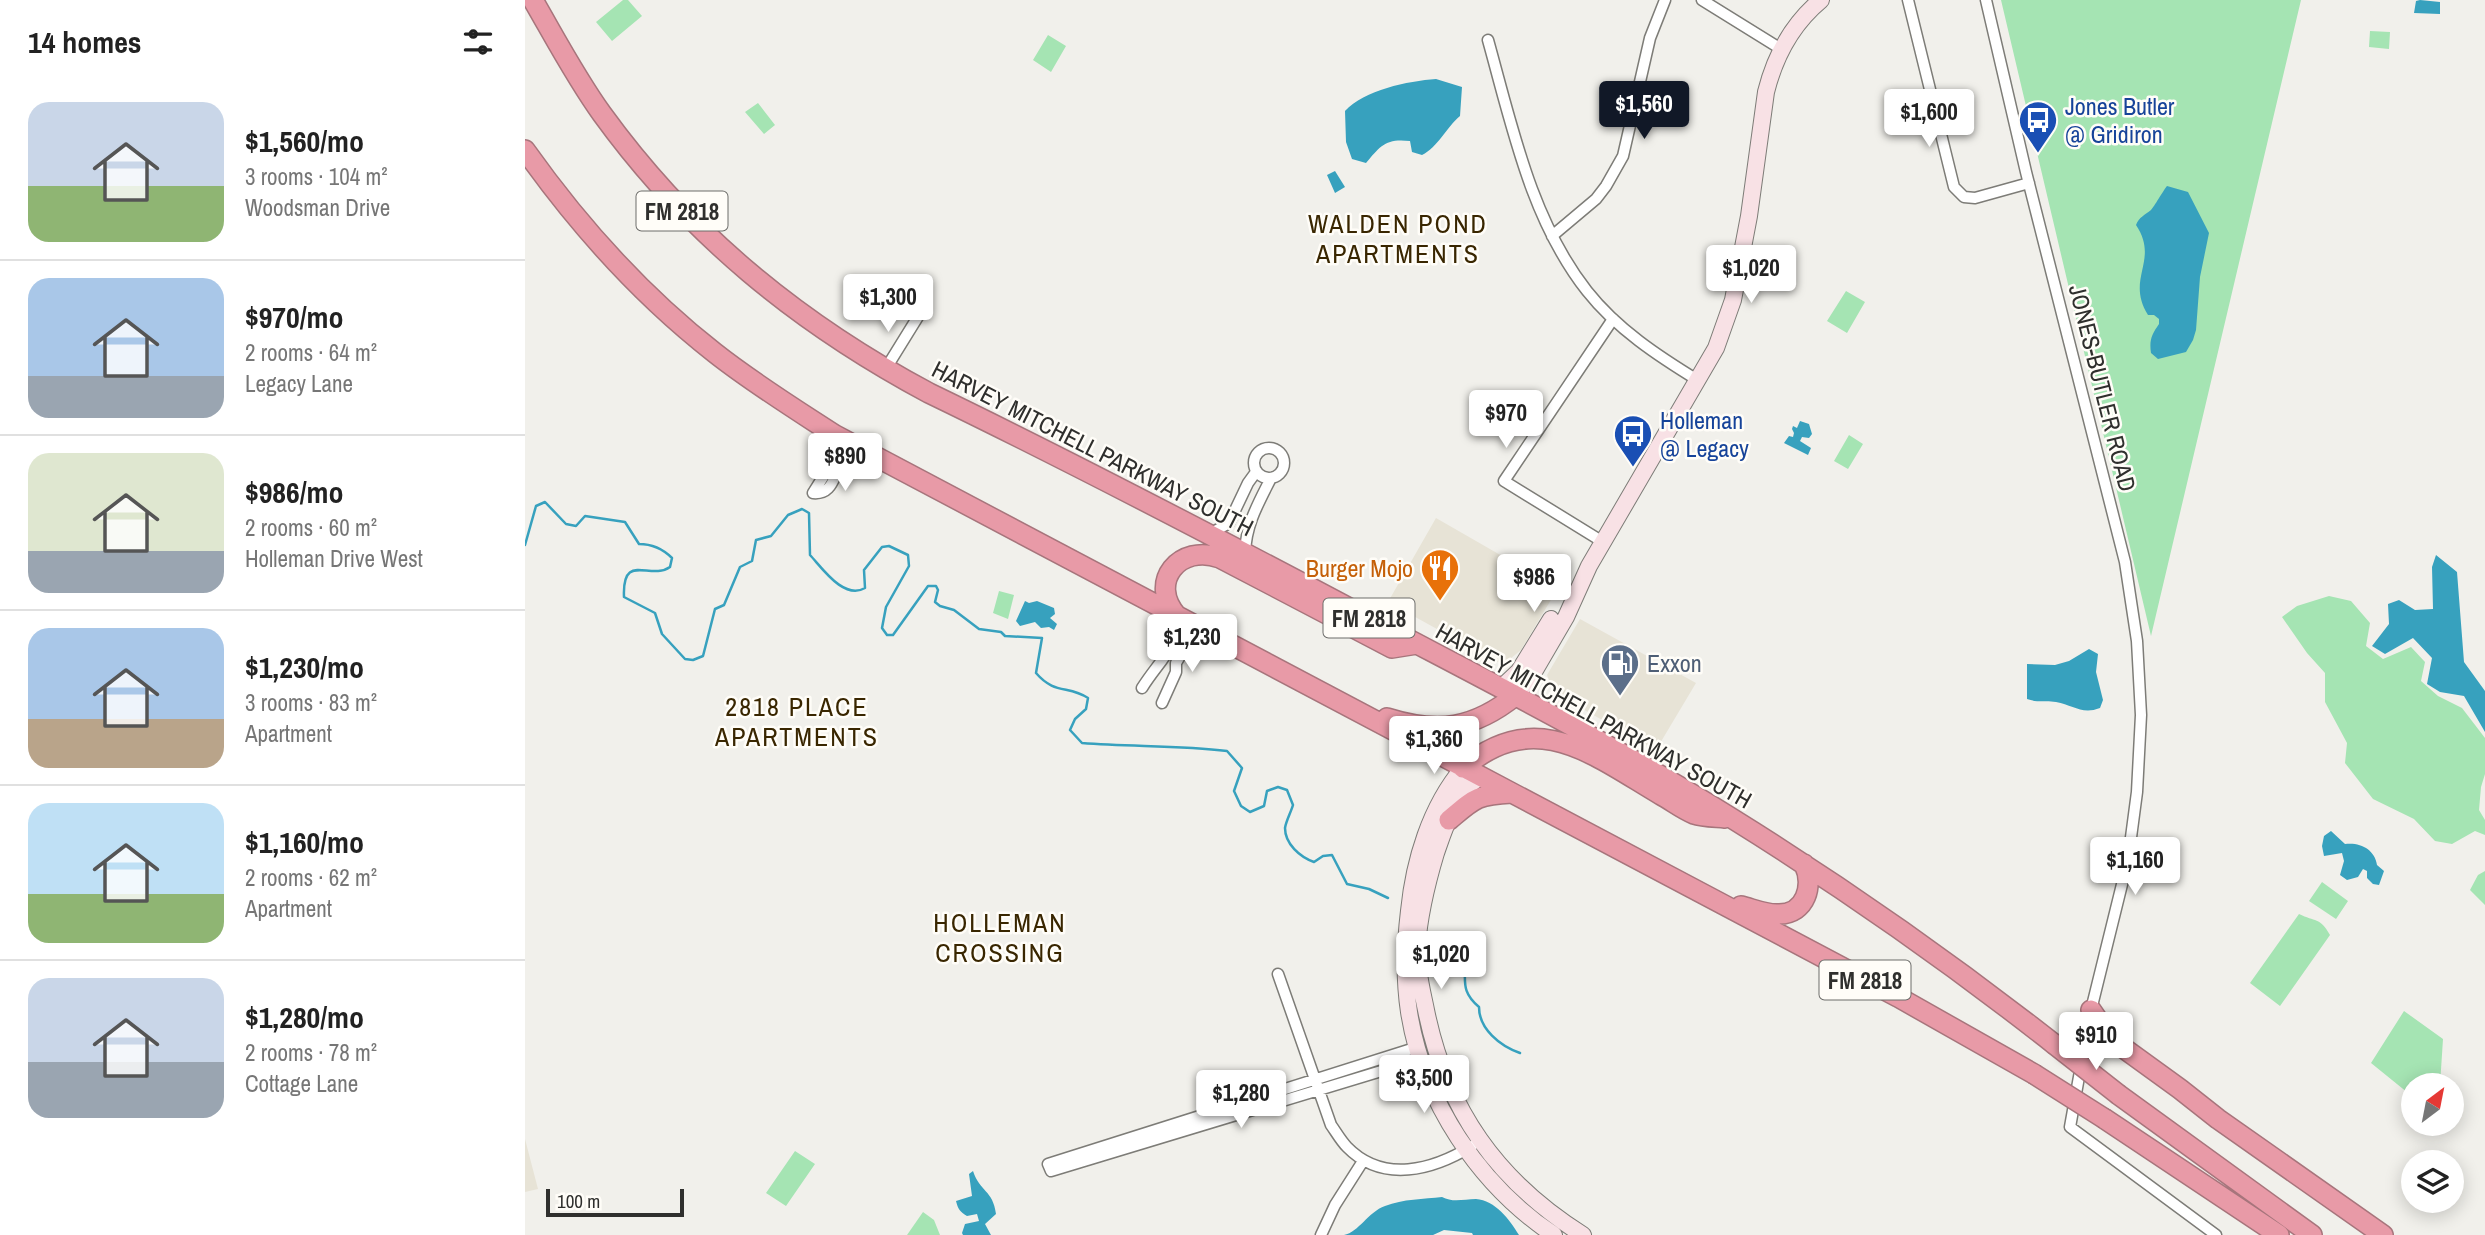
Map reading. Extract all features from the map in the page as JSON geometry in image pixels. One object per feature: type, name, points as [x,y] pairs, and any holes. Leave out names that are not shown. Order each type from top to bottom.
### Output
[{"type":"highway","name":"HARVEY MITCHELL PARKWAY SOUTH","points":[[533,0],[601,113],[681,210],[763,286],[810,321],[885,370],[1210,534],[1509,691],[1733,819],[1914,938],[2119,1095],[2312,1235]]},
{"type":"highway","name":"FM 2818","points":[[525,150],[549,185],[594,239],[666,312],[715,353],[835,435],[1898,997],[2034,1074],[2255,1217],[2277,1235]]},
{"type":"highway","points":[[1178,617],[1168,605],[1165,592],[1167,578],[1181,560],[1193,554],[1209,553],[1392,648],[1417,643]]},
{"type":"highway","points":[[1345,705],[1401,723],[1431,728],[1473,722],[1500,708],[1509,691]]},
{"type":"highway","points":[[1472,773],[1482,753],[1499,745],[1517,739],[1551,740],[1586,753],[1695,814],[1733,819]]},
{"type":"highway","points":[[1449,820],[1475,798],[1512,793]]},
{"type":"highway","points":[[1715,900],[1771,914],[1781,915],[1792,911],[1807,895],[1809,875],[1804,864]]},
{"type":"highway","points":[[2091,1010],[2111,1039],[2218,1119],[2383,1235]]},
{"type":"street","points":[[1552,236],[1596,199],[1623,156],[1650,38],[1665,0]]},
{"type":"street","points":[[1702,0],[1781,50]]},
{"type":"street","points":[[1509,691],[1531,677],[1566,617],[1589,566],[1716,348],[1733,300],[1771,73],[1781,50],[1801,20],[1821,0]]},
{"type":"street","points":[[1908,0],[1954,187],[1964,197],[1975,198],[2029,183]]},
{"type":"street","name":"JONES-BUTLER ROAD","points":[[1986,0],[2029,183],[2125,562],[2139,666],[2141,715],[2137,792],[2128,860],[2091,1010],[2070,1127],[2216,1235]]},
{"type":"street","points":[[1488,40],[1520,155],[1552,236],[1587,292],[1613,319],[1648,348],[1699,381]]},
{"type":"street","points":[[885,370],[919,314]]},
{"type":"street","points":[[1603,542],[1504,481],[1613,319]]},
{"type":"street","points":[[835,435],[835,458],[814,493],[821,494],[827,490],[843,462],[863,450]]},
{"type":"street","points":[[1245,553],[1249,523],[1271,478],[1281,472],[1284,461],[1281,453],[1267,447],[1259,450],[1253,465],[1256,472],[1271,478]]},
{"type":"street","points":[[1210,534],[1229,523],[1256,472]]},
{"type":"street","points":[[1142,688],[1174,642],[1178,617]]},
{"type":"street","points":[[1162,703],[1176,672],[1175,663],[1188,643],[1209,634]]},
{"type":"street","points":[[1472,773],[1449,820],[1430,874],[1417,948],[1420,981],[1441,1068],[1474,1145],[1503,1193],[1554,1235]]},
{"type":"street","points":[[1472,773],[1453,780],[1434,815],[1419,853],[1411,888],[1406,963],[1409,1010],[1419,1053],[1443,1112],[1531,1198],[1583,1235]]},
{"type":"street","points":[[1278,974],[1331,1125],[1345,1146],[1363,1161],[1381,1169],[1399,1172],[1421,1168],[1474,1145]]},
{"type":"street","points":[[1050,1168],[1271,1098],[1314,1079],[1419,1053]]},
{"type":"street","points":[[1271,1098],[1318,1090],[1419,1053]]},
{"type":"street","points":[[1321,1235],[1335,1205],[1363,1161]]},
{"type":"shaded area","points":[[1436,518],[1558,588],[1521,650],[1504,664],[1388,602]]},
{"type":"shaded area","points":[[1580,619],[1696,683],[1656,750],[1554,693],[1547,675]]},
{"type":"shaded area","points":[[525,1139],[538,1189],[525,1192]]},
{"type":"green space","points":[[623,0],[628,0],[642,16],[612,41],[596,22]]},
{"type":"green space","points":[[2001,0],[2301,0],[2151,636]]},
{"type":"green space","points":[[2370,31],[2390,32],[2389,49],[2369,47]]},
{"type":"green space","points":[[1048,35],[1066,46],[1051,72],[1033,60]]},
{"type":"green space","points":[[758,103],[775,125],[764,134],[745,112]]},
{"type":"green space","points":[[1846,291],[1865,302],[1847,333],[1827,321]]},
{"type":"green space","points":[[1849,435],[1863,444],[1848,469],[1834,461]]},
{"type":"green space","points":[[999,591],[1014,595],[1008,619],[993,613]]},
{"type":"green space","points":[[2329,596],[2351,601],[2370,623],[2366,646],[2383,659],[2411,647],[2425,662],[2421,681],[2438,696],[2462,708],[2485,738],[2485,774],[2479,810],[2485,820],[2485,835],[2475,831],[2452,844],[2435,841],[2414,819],[2373,799],[2345,763],[2347,743],[2325,702],[2325,673],[2282,617],[2297,606]]},
{"type":"green space","points":[[2485,871],[2485,905],[2470,890],[2478,875]]},
{"type":"green space","points":[[2322,882],[2348,901],[2336,919],[2309,901]]},
{"type":"green space","points":[[2299,914],[2320,923],[2330,935],[2280,1006],[2250,983]]},
{"type":"green space","points":[[2404,1011],[2443,1039],[2441,1073],[2401,1073],[2401,1087],[2371,1063]]},
{"type":"green space","points":[[795,1151],[815,1164],[786,1206],[766,1193]]},
{"type":"green space","points":[[923,1212],[934,1220],[940,1235],[907,1235]]},
{"type":"water","points":[[2416,1],[2440,2],[2440,14],[2414,13]]},
{"type":"water","points":[[1436,79],[1462,87],[1460,116],[1433,147],[1422,155],[1412,152],[1410,141],[1395,141],[1380,148],[1366,163],[1352,159],[1346,142],[1345,111],[1363,97],[1375,92],[1400,84]]},
{"type":"water","points":[[1335,171],[1345,187],[1335,193],[1327,175]]},
{"type":"water","points":[[2167,186],[2188,192],[2209,233],[2200,277],[2193,340],[2186,352],[2158,359],[2151,353],[2150,344],[2159,319],[2148,315],[2142,302],[2140,280],[2145,249],[2136,225]]},
{"type":"water","points":[[1800,421],[1809,424],[1812,434],[1809,438],[1802,437],[1800,441],[1811,448],[1808,455],[1784,443],[1789,436],[1793,437],[1793,426],[1797,428]]},
{"type":"water","points":[[2436,555],[2457,572],[2464,662],[2485,691],[2485,732],[2464,696],[2440,692],[2427,684],[2432,658],[2413,638],[2385,654],[2372,646],[2389,624],[2388,604],[2399,600],[2415,610],[2433,609],[2432,567]]},
{"type":"water","points":[[1025,601],[1037,601],[1054,608],[1055,614],[1050,618],[1057,624],[1054,630],[1049,627],[1041,628],[1035,622],[1020,626],[1016,621]]},
{"type":"water","points":[[2089,649],[2098,654],[2096,672],[2103,700],[2100,708],[2083,710],[2056,702],[2027,699],[2027,664],[2055,665],[2069,661]]},
{"type":"water","points":[[2331,831],[2345,844],[2356,844],[2370,851],[2377,865],[2384,871],[2379,885],[2373,884],[2367,878],[2367,871],[2363,869],[2358,877],[2347,880],[2340,875],[2344,861],[2342,853],[2324,856],[2324,836]]},
{"type":"water","points":[[973,1171],[994,1206],[996,1214],[985,1224],[991,1235],[962,1233],[965,1224],[979,1221],[977,1214],[967,1216],[963,1213],[956,1201],[972,1196],[969,1174]]},
{"type":"water","points":[[1442,1197],[1454,1200],[1483,1200],[1496,1207],[1519,1235],[1473,1235],[1444,1230],[1433,1235],[1344,1235],[1385,1206]]},
{"type":"waterway","points":[[525,545],[536,506],[545,502],[566,524],[576,526],[585,516],[625,522],[639,544],[657,548],[672,558],[670,567],[662,570],[632,571],[625,583],[624,597],[655,613],[662,634],[685,659],[693,660],[703,656],[715,609],[724,605],[740,567],[752,561],[756,540],[771,536],[788,515],[802,509],[809,513],[810,555],[842,587],[857,591],[865,588],[864,570],[882,547],[889,546],[908,555],[909,566],[886,607],[882,628],[887,635],[893,635],[928,586],[936,586],[938,590],[935,602],[954,610],[979,629],[1001,632],[1005,636],[1042,638],[1036,673],[1049,684],[1088,698],[1086,709],[1075,719],[1070,730],[1082,743],[1227,751],[1242,768],[1234,791],[1241,806],[1250,812],[1264,806],[1267,791],[1278,787],[1287,790],[1293,805],[1285,828],[1294,849],[1314,862],[1323,856],[1332,855],[1347,884],[1369,889],[1388,898]]},
{"type":"waterway","points":[[1445,942],[1458,952],[1463,961],[1467,993],[1479,1007],[1487,1029],[1498,1041],[1520,1053]]},
{"type":"place","name":"Jones Butler @ Gridiron","points":[[2038,154]]},
{"type":"place","name":"Holleman @ Legacy","points":[[1633,468]]},
{"type":"place","name":"Burger Mojo","points":[[1440,602]]},
{"type":"place","name":"Exxon","points":[[1620,697]]},
{"type":"district","name":"WALDEN POND APARTMENTS","points":[[1398,238]]},
{"type":"district","name":"2818 PLACE APARTMENTS","points":[[797,721]]},
{"type":"district","name":"HOLLEMAN CROSSING","points":[[1000,937]]}]
